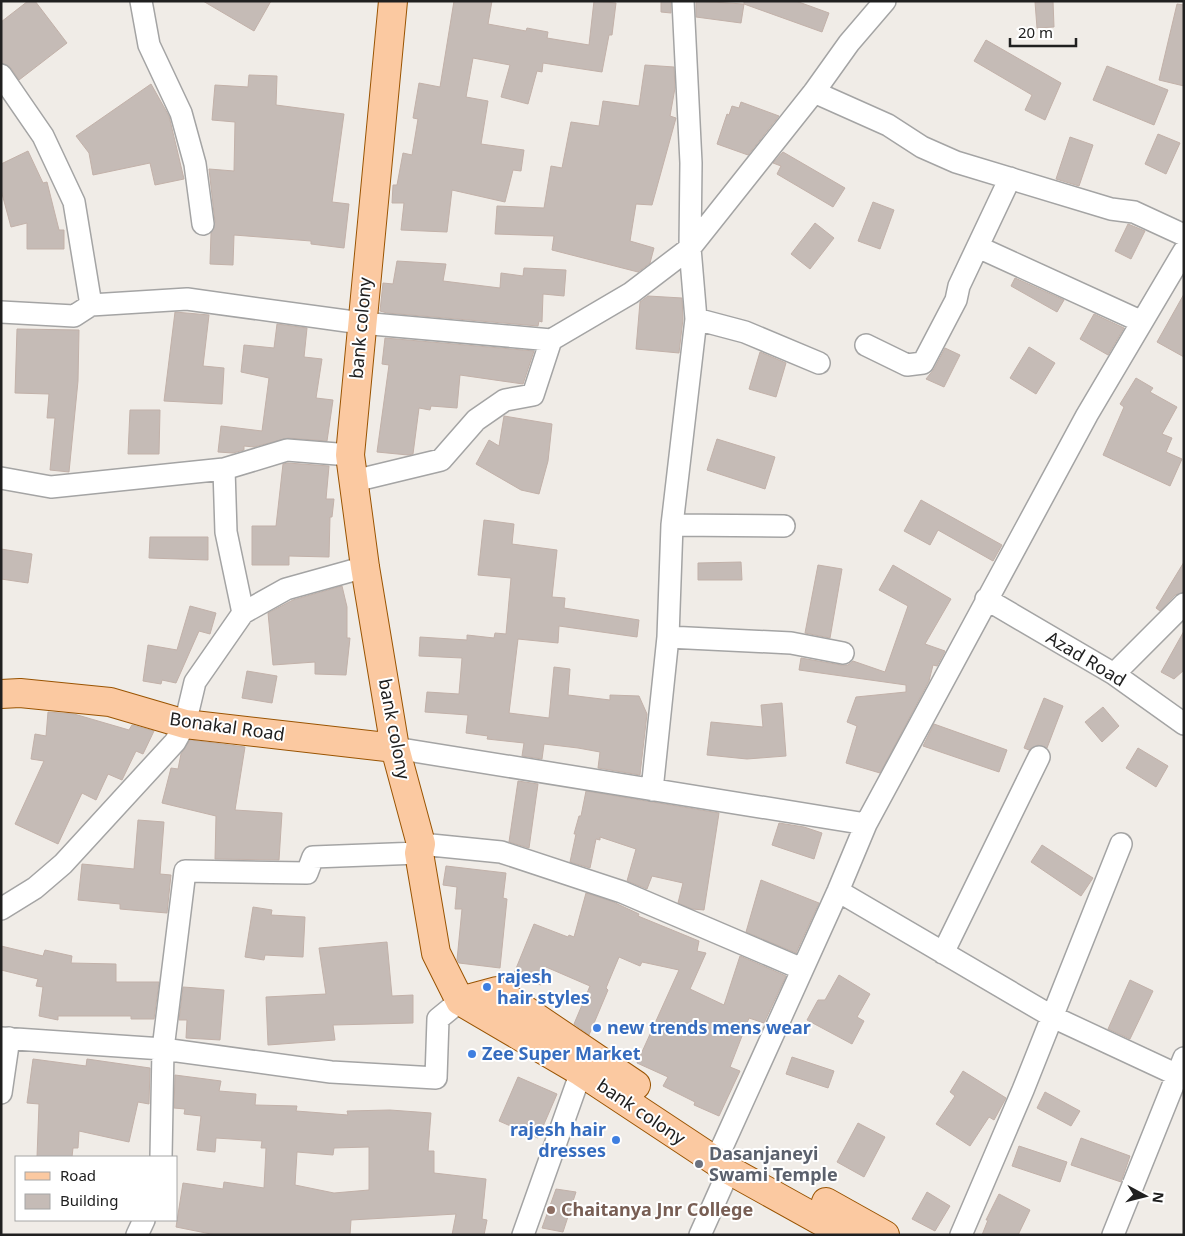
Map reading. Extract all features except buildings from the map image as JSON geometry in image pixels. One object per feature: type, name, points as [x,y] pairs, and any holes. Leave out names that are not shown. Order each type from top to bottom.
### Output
[{"type":"main road","name":"bank colony","points":[[393,1],[360,323],[352,468],[365,567],[395,748],[420,849],[436,953],[460,1001],[582,1072],[846,1235]]},
{"type":"main road","name":"Bonakal Road","points":[[1,694],[20,693],[110,702],[185,724],[395,748]]},
{"type":"main road","points":[[460,1001],[497,991],[722,1158],[885,1235]]},
{"type":"street","points":[[140,1],[149,44],[181,114],[195,164],[203,224]]},
{"type":"street","points":[[652,790],[668,637],[672,524],[696,318],[690,248],[691,163],[683,1]]},
{"type":"street","points":[[1,312],[74,316],[91,305],[187,300],[360,323],[550,340],[631,293],[690,248],[814,92],[849,43],[885,1]]},
{"type":"street","points":[[1,75],[43,136],[74,202],[91,305]]},
{"type":"street","points":[[814,92],[888,126],[922,147],[956,162],[1111,208],[1134,212],[1184,235]]},
{"type":"street","points":[[866,345],[907,365],[923,363],[956,300],[959,286],[1010,178]]},
{"type":"street","points":[[978,247],[1140,321]]},
{"type":"street","points":[[700,1235],[722,1158],[866,824],[986,599],[1140,321],[1184,251]]},
{"type":"street","points":[[696,318],[745,332],[820,363]]},
{"type":"street","points":[[1,478],[51,487],[224,469],[287,450],[352,468],[441,460],[476,420],[505,400],[533,395],[550,340]]},
{"type":"street","points":[[224,469],[226,532],[243,613]]},
{"type":"street","points":[[672,524],[784,526]]},
{"type":"street","points":[[1,909],[35,888],[63,864],[175,742],[185,724],[195,682],[243,613],[286,589],[365,567]]},
{"type":"street","name":"Azad Road","points":[[986,599],[1114,674],[1184,724]]},
{"type":"street","points":[[1114,674],[1184,604]]},
{"type":"street","points":[[668,637],[791,643],[843,653]]},
{"type":"street","points":[[395,748],[866,824]]},
{"type":"street","points":[[943,953],[1039,757]]},
{"type":"street","points":[[960,1235],[1053,1017],[1121,844]]},
{"type":"street","points":[[161,1156],[163,1049],[185,870],[307,873],[313,857],[420,849],[501,852],[622,892],[802,969]]},
{"type":"street","points":[[838,892],[1053,1017],[1182,1070],[1113,1235]]},
{"type":"street","points":[[1,1093],[5,1038],[163,1049],[331,1072],[436,1078],[438,1019],[460,1001]]},
{"type":"street","points":[[523,1235],[582,1072]]},
{"type":"street","points":[[137,1235],[144,1221]]},
{"type":"place","name":"rajesh hair styles","points":[[487,987]]},
{"type":"place","name":"new trends mens wear","points":[[597,1028]]},
{"type":"place","name":"Zee Super Market","points":[[472,1054]]},
{"type":"place","name":"rajesh hair dresses","points":[[616,1140]]},
{"type":"place","name":"Dasanjaneyi Swami Temple","points":[[699,1164]]},
{"type":"place","name":"Chaitanya Jnr College","points":[[551,1210]]}]
